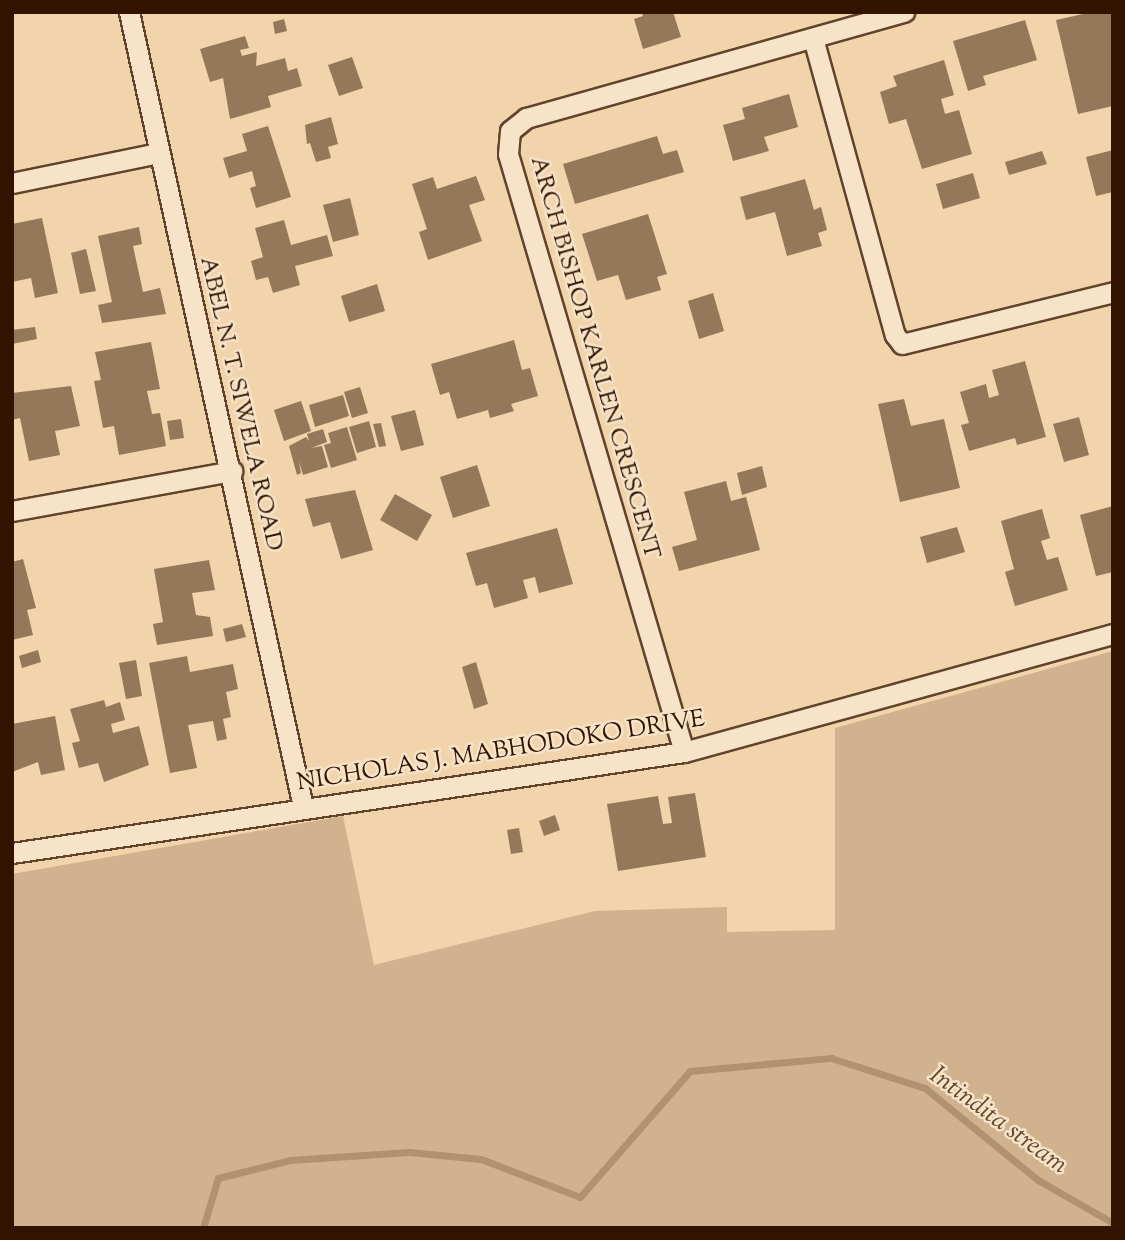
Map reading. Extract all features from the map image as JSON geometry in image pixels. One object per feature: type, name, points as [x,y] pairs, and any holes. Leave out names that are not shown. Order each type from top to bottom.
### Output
[{"type":"street","name":"ABEL N. T. SIWELA ROAD","points":[[129,12],[158,153],[232,471],[303,807]]},
{"type":"street","name":"ARCH BISHOP KARLEN CRESCENT","points":[[684,752],[508,153],[510,131],[526,118],[904,12]]},
{"type":"street","points":[[813,38],[895,335],[902,344],[1113,292]]},
{"type":"street","points":[[12,183],[158,153]]},
{"type":"street","points":[[12,511],[232,471]]},
{"type":"street","name":"NICHOLAS J. MABHODOKO DRIVE","points":[[12,853],[303,807],[684,752],[1113,634]]},
{"type":"shaded area","points":[[1113,651],[1113,1228],[12,1228],[12,874],[343,816],[374,965],[595,911],[727,907],[727,932],[835,930],[835,728]]},
{"type":"building","points":[[641,12],[673,12],[681,37],[643,49],[634,19],[643,16]]},
{"type":"building","points":[[1092,12],[1113,12],[1113,106],[1078,114],[1056,20]]},
{"type":"building","points":[[284,19],[287,31],[275,34],[273,22]]},
{"type":"building","points":[[1025,20],[1037,60],[983,76],[986,85],[968,91],[953,41]]},
{"type":"building","points":[[245,36],[249,48],[240,50],[242,56],[257,52],[256,66],[285,58],[288,71],[297,68],[302,86],[268,96],[271,107],[230,119],[223,78],[210,82],[200,49]]},
{"type":"building","points":[[352,57],[363,88],[339,96],[328,65]]},
{"type":"building","points":[[944,60],[954,95],[941,99],[945,114],[959,110],[972,154],[922,169],[906,119],[889,124],[880,92],[897,86],[893,76]]},
{"type":"building","points":[[789,94],[798,127],[764,137],[769,151],[733,161],[723,125],[745,119],[742,108]]},
{"type":"building","points":[[331,117],[338,144],[328,147],[331,158],[316,162],[310,143],[307,144],[305,125]]},
{"type":"building","points":[[268,126],[291,197],[256,208],[250,188],[256,186],[252,171],[229,178],[223,158],[247,151],[242,134]]},
{"type":"building","points":[[657,136],[663,154],[677,150],[684,172],[575,204],[563,164]]},
{"type":"building","points":[[1113,150],[1113,192],[1096,196],[1086,157]]},
{"type":"building","points":[[1042,151],[1047,164],[1009,175],[1005,162]]},
{"type":"building","points":[[973,173],[980,198],[943,209],[936,184]]},
{"type":"building","points":[[476,176],[485,200],[469,205],[482,241],[428,260],[419,232],[427,229],[412,184],[433,177],[437,189]]},
{"type":"building","points":[[805,179],[814,210],[821,207],[827,230],[818,233],[822,246],[787,256],[775,212],[746,220],[740,197]]},
{"type":"building","points":[[350,198],[359,235],[333,242],[323,205]]},
{"type":"building","points":[[648,214],[667,274],[657,277],[661,290],[626,300],[618,275],[597,281],[582,234]]},
{"type":"building","points":[[42,218],[58,293],[35,298],[31,278],[12,282],[12,224]]},
{"type":"building","points":[[284,220],[291,245],[327,235],[333,256],[295,266],[300,285],[273,293],[268,277],[256,280],[251,261],[263,257],[255,228]]},
{"type":"building","points":[[139,227],[142,244],[133,246],[143,292],[160,288],[166,314],[102,323],[98,305],[112,302],[98,236]]},
{"type":"building","points":[[86,249],[96,291],[80,294],[71,253]]},
{"type":"building","points":[[377,284],[385,311],[349,322],[341,296]]},
{"type":"building","points":[[713,293],[724,331],[699,339],[688,301]]},
{"type":"building","points":[[35,327],[37,339],[12,344],[12,330]]},
{"type":"building","points":[[514,340],[522,370],[530,368],[538,396],[511,404],[514,411],[490,418],[488,410],[457,419],[449,392],[440,395],[431,364]]},
{"type":"building","points":[[151,342],[160,389],[147,391],[152,414],[160,413],[166,446],[119,455],[114,426],[103,428],[94,381],[101,380],[95,352]]},
{"type":"building","points":[[1025,361],[1046,437],[1017,445],[1015,438],[969,451],[961,425],[969,423],[960,392],[986,384],[989,398],[999,395],[992,370]]},
{"type":"building","points":[[71,386],[80,426],[55,431],[60,455],[29,461],[20,418],[12,420],[12,393]]},
{"type":"building","points":[[360,387],[368,413],[352,418],[344,392]]},
{"type":"building","points":[[343,395],[349,416],[315,427],[309,405]]},
{"type":"building","points":[[904,399],[911,426],[944,419],[960,488],[900,502],[878,404]]},
{"type":"building","points":[[301,401],[311,431],[284,441],[274,410]]},
{"type":"building","points":[[415,410],[424,445],[401,451],[391,416]]},
{"type":"building","points":[[1079,417],[1089,455],[1064,462],[1053,424]]},
{"type":"building","points":[[181,419],[184,438],[170,440],[167,421]]},
{"type":"building","points":[[369,421],[376,447],[357,453],[349,427]]},
{"type":"building","points":[[381,423],[386,446],[379,447],[373,424]]},
{"type":"building","points":[[347,427],[357,460],[331,468],[324,445],[331,443],[328,433]]},
{"type":"building","points":[[323,429],[327,442],[311,448],[322,446],[328,467],[303,475],[299,461],[301,473],[297,475],[289,446],[306,437],[309,441],[307,434]]},
{"type":"building","points":[[477,465],[490,506],[453,518],[440,477]]},
{"type":"building","points":[[762,466],[767,487],[742,495],[737,473]]},
{"type":"building","points":[[726,481],[731,501],[746,497],[760,550],[679,571],[672,547],[697,540],[684,492]]},
{"type":"building","points":[[355,490],[373,550],[341,559],[330,522],[313,527],[305,499]]},
{"type":"building","points":[[395,494],[432,515],[417,541],[380,520]]},
{"type":"building","points":[[1113,506],[1113,572],[1096,576],[1080,515]]},
{"type":"building","points":[[1042,509],[1050,538],[1041,541],[1047,560],[1058,557],[1068,590],[1015,606],[1005,572],[1014,569],[1001,521]]},
{"type":"building","points":[[957,527],[965,552],[927,563],[920,537]]},
{"type":"building","points":[[557,528],[573,584],[539,593],[535,577],[523,580],[528,598],[494,608],[487,583],[476,586],[466,553]]},
{"type":"building","points":[[23,559],[36,608],[27,610],[33,635],[12,640],[12,562]]},
{"type":"building","points":[[209,560],[215,590],[192,593],[196,615],[210,617],[213,636],[157,645],[153,624],[163,622],[154,569]]},
{"type":"building","points":[[242,624],[246,637],[226,642],[223,629]]},
{"type":"building","points":[[38,650],[41,662],[22,668],[19,656]]},
{"type":"building","points":[[187,656],[190,672],[233,664],[238,689],[226,692],[231,717],[223,719],[227,739],[217,741],[213,721],[188,725],[197,768],[170,773],[149,663]]},
{"type":"building","points":[[136,660],[142,696],[126,699],[119,663]]},
{"type":"building","points":[[476,662],[488,704],[474,709],[462,667]]},
{"type":"building","points":[[104,700],[106,707],[120,702],[125,720],[111,724],[113,733],[139,726],[149,765],[104,782],[98,763],[79,768],[72,743],[80,741],[70,709]]},
{"type":"building","points":[[55,716],[65,770],[41,775],[38,762],[12,772],[12,724]]},
{"type":"building","points":[[695,793],[706,857],[618,871],[607,804],[658,796],[663,824],[672,823],[668,797]]},
{"type":"building","points":[[555,815],[560,830],[544,836],[539,821]]},
{"type":"building","points":[[519,828],[523,852],[511,854],[507,830]]},
{"type":"waterway","name":"Intindita stream","points":[[203,1228],[218,1178],[290,1160],[409,1152],[481,1159],[580,1197],[690,1071],[831,1058],[925,1088],[1038,1180],[1113,1223]]}]
